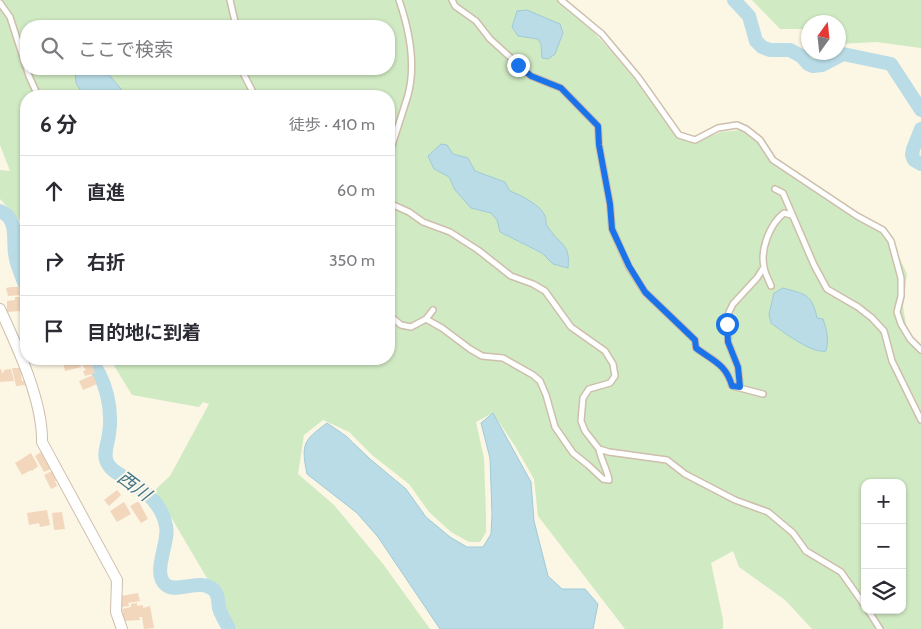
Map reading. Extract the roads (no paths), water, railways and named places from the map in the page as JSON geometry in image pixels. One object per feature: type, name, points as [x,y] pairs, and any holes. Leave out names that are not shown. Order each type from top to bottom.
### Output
[{"type":"street","points":[[0,309],[20,353]]},
{"type":"street","points":[[24,365],[42,425],[42,442],[117,580],[116,612],[122,629]]},
{"type":"lane","points":[[230,0],[235,20]]},
{"type":"lane","points":[[395,136],[408,95],[411,65],[408,28],[399,0]]},
{"type":"lane","points":[[452,0],[455,6],[476,21],[490,40],[531,76],[561,88],[598,126],[599,145],[610,204],[612,229],[629,266],[645,292],[695,340],[696,348],[711,358],[729,375],[732,386],[763,394]]},
{"type":"lane","points":[[561,0],[602,34],[638,77],[678,135],[695,140],[718,128],[738,125],[760,140],[773,160],[845,209],[883,230],[891,241],[901,278],[901,296],[897,312],[901,324],[910,339],[921,350]]},
{"type":"lane","points":[[0,3],[10,17],[20,48]]},
{"type":"lane","points":[[29,75],[36,90]]},
{"type":"lane","points":[[244,75],[252,90]]},
{"type":"lane","points":[[775,189],[783,193],[791,215],[827,289],[858,307],[884,331],[892,361],[921,420]]},
{"type":"lane","points":[[395,206],[409,212],[423,222],[450,232],[478,250],[511,276],[533,284],[545,291],[572,327],[605,351],[613,364],[615,376],[610,383],[589,390],[583,398],[582,421],[585,431],[599,449],[600,457],[609,480],[603,479],[573,453],[555,427],[540,381],[518,365],[502,358],[482,356],[442,328],[426,320]]},
{"type":"lane","points":[[772,286],[764,267],[763,252],[778,218],[784,213],[791,215]]},
{"type":"lane","points":[[740,387],[738,367],[728,342],[729,312],[732,304],[757,278],[764,267]]},
{"type":"lane","points":[[395,320],[401,325],[412,327],[426,320],[433,310]]},
{"type":"lane","points":[[599,449],[667,460],[685,474],[735,500],[768,512],[793,533],[806,551],[841,572],[861,600]]},
{"type":"lane","points":[[871,614],[880,629]]},
{"type":"water","points":[[527,10],[560,24],[563,33],[555,54],[548,59],[542,58],[541,44],[538,39],[518,36],[512,27],[517,11]]},
{"type":"water","points":[[75,75],[109,75],[122,90],[80,90],[76,83]]},
{"type":"water","points":[[441,144],[447,145],[453,154],[468,158],[475,171],[505,182],[510,191],[535,204],[543,212],[547,226],[566,249],[568,268],[553,264],[542,253],[500,232],[497,220],[491,213],[471,208],[455,190],[449,177],[434,169],[428,156]]},
{"type":"water","points":[[783,288],[802,294],[810,299],[817,318],[823,319],[827,339],[826,351],[806,346],[771,323],[769,314],[774,293]]},
{"type":"water","points":[[493,413],[531,482],[534,521],[548,576],[562,589],[585,589],[598,604],[593,629],[440,629],[378,537],[357,513],[307,474],[304,449],[313,434],[327,423],[346,436],[406,489],[426,517],[450,537],[467,547],[483,547],[491,534],[492,515],[490,458],[481,423]]},
{"type":"waterway","points":[[734,0],[749,16],[756,41],[762,47],[770,50],[790,50],[813,66],[822,65],[843,54],[891,64],[921,110]]},
{"type":"waterway","points":[[921,129],[912,155],[914,160],[921,164]]},
{"type":"waterway","name":"西川","points":[[0,211],[10,218],[14,229],[16,257],[20,271]]},
{"type":"waterway","name":"西川","points":[[94,365],[104,384],[109,404],[110,424],[105,453],[106,461],[113,470],[149,495],[158,506],[164,519],[167,533],[160,565],[162,580],[166,585],[176,588],[202,585],[214,590],[218,596],[220,611],[229,629]]}]
